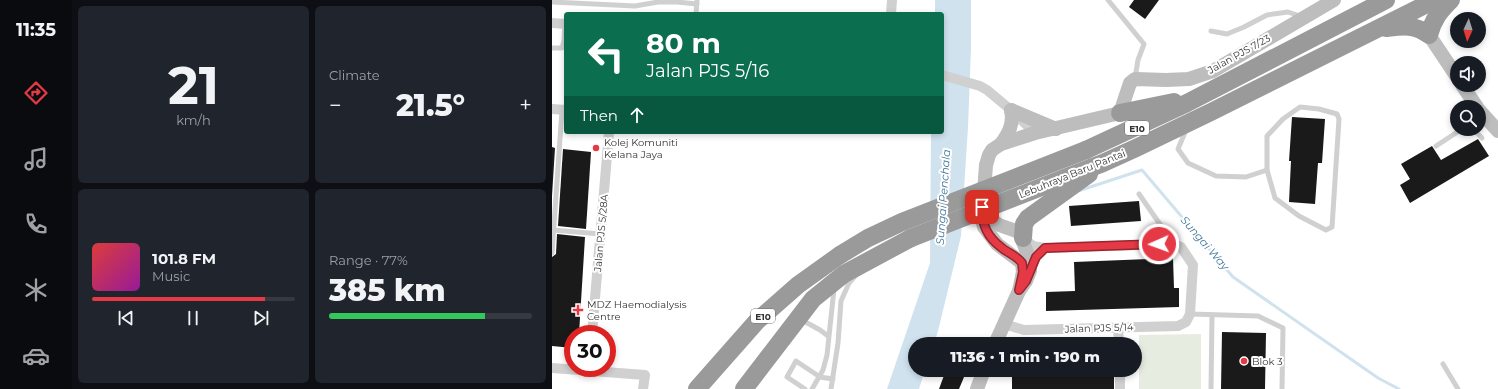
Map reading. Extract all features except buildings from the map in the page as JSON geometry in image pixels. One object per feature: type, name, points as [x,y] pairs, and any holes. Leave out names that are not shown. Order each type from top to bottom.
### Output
[{"type":"highway","name":"Lebuhraya Baru Pantai","points":[[697,389],[757,321],[798,285],[840,255],[868,238],[902,222],[1086,150],[1187,103],[1368,5],[1386,0]]},
{"type":"highway","name":"Lebuhraya Baru Pantai","points":[[744,389],[813,299],[844,274],[909,239],[1077,177],[1103,162],[1211,112],[1435,0]]},
{"type":"highway","points":[[1378,29],[1409,26],[1419,28],[1429,35],[1435,18],[1440,10],[1451,0]]},
{"type":"highway","points":[[1120,112],[1170,102],[1187,103]]},
{"type":"highway","points":[[1023,238],[1024,224],[1028,218],[1077,177]]},
{"type":"street","points":[[891,12],[892,0]]},
{"type":"street","name":"Jalan PJS 7/23","points":[[1135,79],[1189,79],[1213,71],[1334,0]]},
{"type":"street","points":[[552,23],[564,24]]},
{"type":"street","points":[[1429,35],[1450,66]]},
{"type":"street","points":[[944,76],[980,86],[1012,110],[1035,133]]},
{"type":"street","points":[[998,337],[1019,290],[1023,272],[1022,263],[997,244],[984,228],[982,207],[986,165],[989,156],[994,147],[1001,144],[1035,133],[1120,112],[1130,83],[1135,79]]},
{"type":"street","points":[[1012,110],[1056,129]]},
{"type":"street","points":[[1001,144],[1008,135],[1013,118],[1012,110]]},
{"type":"street","points":[[1486,119],[1498,132]]},
{"type":"street","name":"Jalan PJS 5/28A","points":[[593,325],[609,134]]},
{"type":"street","points":[[982,207],[990,219],[999,225],[1016,230],[1033,246],[1045,248],[1173,244],[1181,247],[1193,265],[1190,314]]},
{"type":"street","points":[[1002,248],[1014,248],[1018,246],[1023,238]]},
{"type":"street","points":[[1023,238],[1031,266]]},
{"type":"street","points":[[1019,290],[1026,281],[1036,257],[1045,248]]},
{"type":"street","name":"Jalan PJS 5/14","points":[[1004,324],[1024,330],[1178,326],[1186,322],[1190,314]]},
{"type":"street","points":[[1118,327],[1119,337]]},
{"type":"street","points":[[552,368],[564,368]]},
{"type":"street","points":[[616,372],[645,375],[643,389]]},
{"type":"street","points":[[977,389],[981,377]]},
{"type":"street","points":[[1120,377],[1120,389]]},
{"type":"lane","points":[[1108,0],[1144,44],[1138,60],[1135,79]]},
{"type":"lane","points":[[552,2],[635,6],[658,2],[697,2],[696,12]]},
{"type":"lane","points":[[1211,31],[1227,34],[1267,15],[1288,12],[1303,17]]},
{"type":"lane","points":[[552,48],[562,48],[564,41]]},
{"type":"lane","points":[[1300,108],[1320,109],[1337,114],[1339,119],[1332,227],[1326,230],[1299,216],[1275,198],[1267,170],[1267,136],[1283,119],[1300,108]]},
{"type":"lane","points":[[552,253],[560,110]]},
{"type":"lane","points":[[1189,122],[1178,149],[1188,163],[1216,176],[1246,177],[1267,170]]},
{"type":"lane","points":[[1436,146],[1451,136]]},
{"type":"lane","points":[[1139,194],[1173,244]]},
{"type":"lane","points":[[553,230],[601,234]]},
{"type":"lane","points":[[830,389],[833,379],[838,343],[841,301],[849,283],[858,273],[909,239]]},
{"type":"lane","points":[[812,389],[820,377],[828,355],[828,336],[834,282]]},
{"type":"lane","points":[[1190,314],[1258,316],[1283,328],[1282,389]]},
{"type":"lane","points":[[1211,389],[1212,315]]},
{"type":"lane","points":[[797,318],[828,336]]},
{"type":"lane","points":[[805,389],[787,377],[796,361],[820,377],[833,379]]},
{"type":"lane","points":[[1443,364],[1458,389]]},
{"type":"shaded area","points":[[1201,334],[1201,389],[1139,389],[1139,377],[1142,377],[1142,337],[1139,337],[1139,335]]},
{"type":"water","name":"Sungai Penchala","points":[[935,0],[971,0],[968,127],[961,236],[936,337],[908,337],[908,377],[923,377],[919,389],[887,389],[930,263],[931,134],[944,134],[944,12],[935,12]]},
{"type":"waterway","name":"Sungai Way","points":[[1078,191],[1142,170],[1233,277],[1378,378],[1399,389]]},
{"type":"place","name":"Kolej Komuniti Kelana Jaya","points":[[596,148]]},
{"type":"place","name":"MDZ Haemodialysis Centre","points":[[578,310]]},
{"type":"place","name":"Blok 3","points":[[1244,361]]},
{"type":"route","points":[[982,207],[984,228],[997,244],[1022,263],[1023,272],[1019,290],[1026,281],[1036,257],[1045,248],[1159,244]]}]
